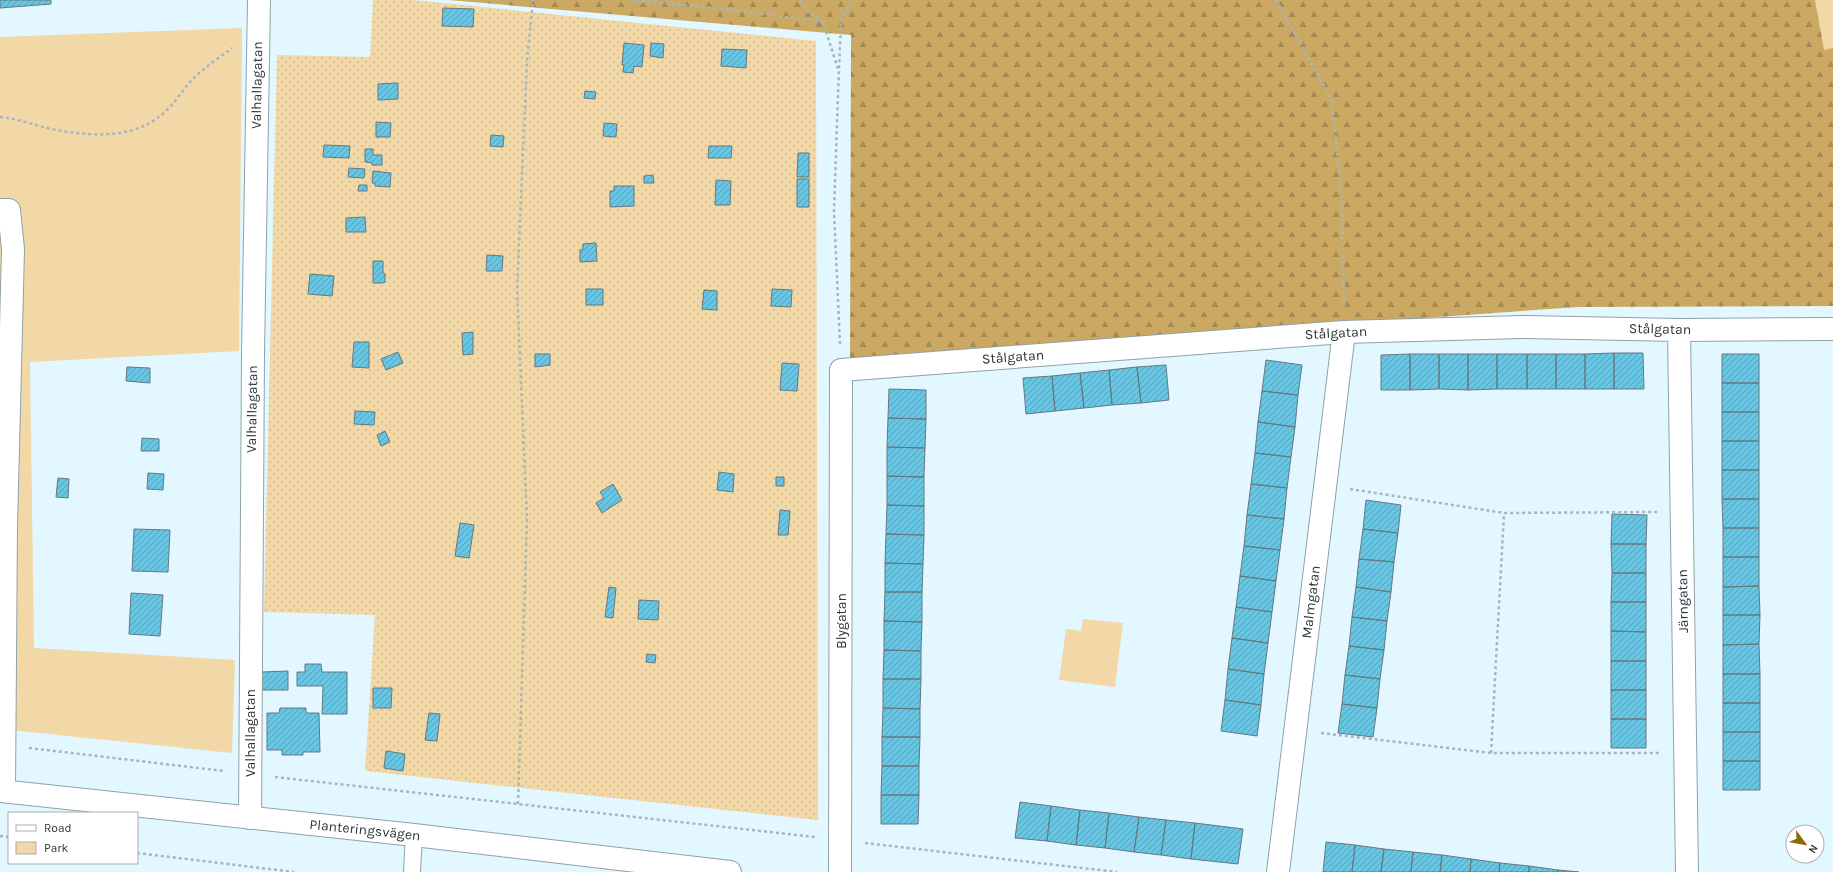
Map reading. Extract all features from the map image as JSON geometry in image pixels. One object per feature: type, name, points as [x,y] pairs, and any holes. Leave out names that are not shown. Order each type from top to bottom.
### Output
[{"type":"street","name":"Valhallagatan","points":[[250,818],[252,361],[259,0]]},
{"type":"street","points":[[0,210],[9,210],[13,249],[6,526],[4,745],[2,791]]},
{"type":"street","name":"Stålgatan","points":[[841,370],[1344,332],[1522,327],[1679,330],[1833,329]]},
{"type":"street","name":"Järngatan","points":[[1679,330],[1687,872]]},
{"type":"street","name":"Malmgatan","points":[[1278,872],[1344,332]]},
{"type":"street","name":"Blygatan","points":[[840,872],[841,370]]},
{"type":"street","name":"Planteringsvägen","points":[[2,791],[414,835],[730,872]]},
{"type":"lane","points":[[412,872],[414,835]]},
{"type":"path","points":[[518,804],[526,519],[517,290],[527,61],[533,0]]},
{"type":"path","points":[[630,0],[734,10],[823,22]]},
{"type":"path","points":[[801,0],[807,10],[823,22],[839,72]]},
{"type":"path","points":[[841,370],[834,211],[841,20],[852,0]]},
{"type":"path","points":[[1276,0],[1332,100],[1342,199],[1344,332]]},
{"type":"path","points":[[0,116],[69,132],[110,136],[137,129],[155,120],[168,109],[202,70],[258,28]]},
{"type":"path","points":[[1325,486],[1504,513],[1682,512]]},
{"type":"path","points":[[1491,753],[1504,513]]},
{"type":"path","points":[[1296,730],[1491,753],[1686,753]]},
{"type":"path","points":[[4,745],[1117,872]]},
{"type":"path","points":[[138,853],[294,872]]},
{"type":"green space","points":[[373,0],[413,0],[816,41],[818,820],[365,771],[375,615],[264,612],[277,55],[370,57]]},
{"type":"green space","points":[[449,0],[1833,0],[1833,306],[1578,307],[850,359],[851,35]]},
{"type":"green space","points":[[1815,0],[1833,0],[1833,48],[1824,50]]},
{"type":"green space","points":[[242,28],[239,351],[30,362],[34,648],[235,660],[232,753],[0,729],[0,37]]},
{"type":"green space","points":[[1083,619],[1123,623],[1115,687],[1059,680],[1066,629],[1081,631]]},
{"type":"building","points":[[0,0],[51,0],[51,4],[0,8]]},
{"type":"building","points":[[443,8],[474,9],[473,27],[442,26]]},
{"type":"building","points":[[624,43],[644,45],[642,67],[634,66],[633,73],[623,72],[624,65],[622,65]]},
{"type":"building","points":[[651,43],[664,44],[663,58],[650,56]]},
{"type":"building","points":[[722,49],[747,50],[746,68],[721,66]]},
{"type":"building","points":[[398,83],[398,99],[378,100],[378,84]]},
{"type":"building","points":[[585,91],[596,92],[595,99],[584,98]]},
{"type":"building","points":[[376,122],[391,123],[390,137],[376,137]]},
{"type":"building","points":[[604,123],[617,124],[616,137],[603,136]]},
{"type":"building","points":[[491,135],[504,136],[503,147],[490,146]]},
{"type":"building","points":[[324,145],[350,146],[349,158],[323,157]]},
{"type":"building","points":[[709,146],[732,146],[731,158],[708,158]]},
{"type":"building","points":[[365,149],[373,149],[373,155],[382,155],[382,165],[372,165],[372,163],[365,162]]},
{"type":"building","points":[[798,153],[809,153],[809,177],[797,177]]},
{"type":"building","points":[[349,168],[365,169],[364,178],[348,177]]},
{"type":"building","points":[[373,171],[391,173],[390,187],[375,186],[375,183],[372,183]]},
{"type":"building","points":[[653,175],[654,183],[644,183],[644,176]]},
{"type":"building","points":[[797,179],[809,179],[809,207],[797,207]]},
{"type":"building","points":[[716,180],[731,181],[730,205],[715,205]]},
{"type":"building","points":[[359,185],[367,185],[367,191],[358,191]]},
{"type":"building","points":[[614,186],[634,186],[634,206],[610,207],[610,191],[614,191]]},
{"type":"building","points":[[365,217],[366,232],[346,232],[346,218]]},
{"type":"building","points":[[596,243],[597,261],[580,262],[580,250],[583,249],[583,244]]},
{"type":"building","points":[[487,255],[503,256],[502,271],[486,271]]},
{"type":"building","points":[[373,261],[383,261],[385,282],[373,283]]},
{"type":"building","points":[[310,274],[334,276],[332,296],[308,294]]},
{"type":"building","points":[[586,289],[603,289],[603,305],[586,305]]},
{"type":"building","points":[[772,289],[792,290],[791,307],[771,306]]},
{"type":"building","points":[[704,290],[717,291],[717,310],[702,309]]},
{"type":"building","points":[[473,332],[473,354],[463,355],[462,333]]},
{"type":"building","points":[[354,342],[369,342],[369,368],[352,367]]},
{"type":"building","points":[[398,352],[403,363],[386,370],[381,359]]},
{"type":"building","points":[[1614,353],[1643,353],[1644,389],[1614,389]]},
{"type":"building","points":[[1614,353],[1614,389],[1585,389],[1585,354]]},
{"type":"building","points":[[535,354],[550,354],[550,365],[535,367]]},
{"type":"building","points":[[1410,354],[1410,390],[1381,390],[1381,355]]},
{"type":"building","points":[[1410,354],[1439,354],[1439,389],[1410,390]]},
{"type":"building","points":[[1439,354],[1468,354],[1468,390],[1439,389]]},
{"type":"building","points":[[1468,354],[1497,354],[1497,389],[1468,390]]},
{"type":"building","points":[[1497,354],[1527,354],[1527,389],[1497,389]]},
{"type":"building","points":[[1527,354],[1556,354],[1556,389],[1527,389]]},
{"type":"building","points":[[1556,354],[1585,354],[1585,389],[1556,389]]},
{"type":"building","points":[[1722,354],[1759,354],[1759,383],[1722,383]]},
{"type":"building","points":[[1266,360],[1302,365],[1298,395],[1262,391]]},
{"type":"building","points":[[782,363],[799,364],[797,391],[780,390]]},
{"type":"building","points":[[1166,365],[1169,400],[1141,403],[1137,367]]},
{"type":"building","points":[[127,367],[150,368],[150,383],[126,381]]},
{"type":"building","points":[[1137,367],[1141,403],[1112,405],[1109,370]]},
{"type":"building","points":[[1109,370],[1112,405],[1084,408],[1080,373]]},
{"type":"building","points":[[1080,373],[1084,408],[1055,411],[1052,376]]},
{"type":"building","points":[[1052,376],[1055,411],[1026,414],[1023,378]]},
{"type":"building","points":[[1722,383],[1759,383],[1759,412],[1722,412]]},
{"type":"building","points":[[889,389],[926,390],[926,419],[888,418]]},
{"type":"building","points":[[1262,391],[1298,395],[1295,427],[1258,422]]},
{"type":"building","points":[[355,411],[375,412],[374,425],[354,424]]},
{"type":"building","points":[[1722,412],[1759,412],[1759,441],[1722,441]]},
{"type":"building","points":[[888,418],[926,419],[925,448],[887,447]]},
{"type":"building","points":[[1258,422],[1295,427],[1291,457],[1255,453]]},
{"type":"building","points":[[385,431],[390,442],[381,446],[377,435]]},
{"type":"building","points":[[142,438],[159,439],[159,451],[141,451]]},
{"type":"building","points":[[1722,441],[1759,441],[1759,470],[1722,470]]},
{"type":"building","points":[[887,447],[925,448],[924,477],[887,476]]},
{"type":"building","points":[[1255,453],[1291,457],[1287,488],[1251,484]]},
{"type":"building","points":[[1722,470],[1759,470],[1759,499],[1722,499]]},
{"type":"building","points":[[719,472],[734,474],[733,492],[717,490]]},
{"type":"building","points":[[148,473],[164,474],[163,490],[147,489]]},
{"type":"building","points":[[887,476],[924,477],[924,506],[887,505]]},
{"type":"building","points":[[776,477],[784,477],[784,486],[776,486]]},
{"type":"building","points":[[58,478],[69,479],[68,498],[56,497]]},
{"type":"building","points":[[613,484],[622,500],[602,513],[596,503],[604,498],[600,492]]},
{"type":"building","points":[[1251,484],[1287,488],[1284,519],[1247,515]]},
{"type":"building","points":[[1722,499],[1759,499],[1759,528],[1723,528]]},
{"type":"building","points":[[1366,500],[1401,505],[1398,533],[1363,529]]},
{"type":"building","points":[[887,505],[924,506],[924,535],[886,534]]},
{"type":"building","points":[[780,510],[790,511],[788,535],[778,535]]},
{"type":"building","points":[[1612,514],[1647,515],[1646,544],[1611,544]]},
{"type":"building","points":[[1247,515],[1284,519],[1280,550],[1244,546]]},
{"type":"building","points":[[460,523],[474,525],[469,558],[455,556]]},
{"type":"building","points":[[1723,528],[1759,528],[1759,557],[1723,557]]},
{"type":"building","points":[[134,529],[170,530],[168,572],[132,571]]},
{"type":"building","points":[[1363,529],[1398,533],[1394,562],[1359,559]]},
{"type":"building","points":[[886,534],[924,535],[923,564],[885,563]]},
{"type":"building","points":[[1611,544],[1646,544],[1646,573],[1612,573]]},
{"type":"building","points":[[1244,546],[1280,550],[1276,581],[1240,576]]},
{"type":"building","points":[[1723,557],[1759,557],[1759,586],[1723,587]]},
{"type":"building","points":[[1359,559],[1394,562],[1391,592],[1356,587]]},
{"type":"building","points":[[885,563],[923,564],[922,592],[885,592]]},
{"type":"building","points":[[1612,573],[1646,573],[1646,602],[1611,602]]},
{"type":"building","points":[[1240,576],[1276,581],[1272,612],[1236,607]]},
{"type":"building","points":[[1759,586],[1760,615],[1723,615],[1723,587]]},
{"type":"building","points":[[609,587],[616,588],[613,618],[605,617]]},
{"type":"building","points":[[1356,587],[1391,592],[1387,621],[1352,617]]},
{"type":"building","points":[[885,592],[922,592],[922,622],[884,621]]},
{"type":"building","points":[[131,593],[163,595],[160,636],[129,634]]},
{"type":"building","points":[[639,600],[659,601],[658,620],[638,619]]},
{"type":"building","points":[[1611,602],[1646,602],[1646,632],[1611,631]]},
{"type":"building","points":[[1236,607],[1272,612],[1268,643],[1232,638]]},
{"type":"building","points":[[1723,615],[1760,615],[1759,644],[1723,645]]},
{"type":"building","points":[[1352,617],[1387,621],[1384,650],[1349,646]]},
{"type":"building","points":[[884,621],[922,622],[921,651],[884,650]]},
{"type":"building","points":[[1611,631],[1646,632],[1646,661],[1611,661]]},
{"type":"building","points":[[1232,638],[1268,643],[1264,674],[1228,669]]},
{"type":"building","points":[[1759,644],[1760,674],[1723,674],[1723,645]]},
{"type":"building","points":[[1349,646],[1384,650],[1380,679],[1345,675]]},
{"type":"building","points":[[884,650],[921,651],[921,679],[883,679]]},
{"type":"building","points":[[647,654],[656,655],[655,663],[646,662]]},
{"type":"building","points":[[1611,661],[1646,661],[1646,690],[1611,690]]},
{"type":"building","points":[[305,664],[321,664],[322,672],[347,672],[347,714],[322,714],[323,686],[297,686],[297,672],[305,672]]},
{"type":"building","points":[[1228,669],[1264,674],[1261,705],[1225,700]]},
{"type":"building","points":[[288,671],[288,690],[262,690],[262,672]]},
{"type":"building","points":[[1723,674],[1760,674],[1760,703],[1723,703]]},
{"type":"building","points":[[1345,675],[1380,679],[1377,708],[1342,704]]},
{"type":"building","points":[[883,679],[921,679],[920,709],[883,708]]},
{"type":"building","points":[[373,688],[392,688],[391,708],[373,708]]},
{"type":"building","points":[[1611,690],[1646,690],[1646,719],[1611,719]]},
{"type":"building","points":[[1225,700],[1261,705],[1257,736],[1221,731]]},
{"type":"building","points":[[1723,703],[1760,703],[1760,732],[1723,732]]},
{"type":"building","points":[[1342,704],[1377,708],[1373,737],[1338,733]]},
{"type":"building","points":[[280,708],[306,708],[306,713],[319,713],[320,752],[303,752],[303,755],[282,755],[282,750],[267,750],[267,713],[279,713]]},
{"type":"building","points":[[883,708],[920,709],[920,737],[882,737]]},
{"type":"building","points":[[429,713],[440,714],[437,741],[425,740]]},
{"type":"building","points":[[1611,719],[1646,719],[1646,748],[1611,748]]},
{"type":"building","points":[[1723,732],[1760,732],[1760,761],[1723,761]]},
{"type":"building","points":[[882,737],[920,737],[919,766],[882,766]]},
{"type":"building","points":[[386,751],[405,754],[403,771],[384,768]]},
{"type":"building","points":[[1723,761],[1760,761],[1760,790],[1723,790]]},
{"type":"building","points":[[882,766],[919,766],[919,795],[881,795]]},
{"type":"building","points":[[881,795],[919,795],[918,824],[881,824]]},
{"type":"building","points":[[1020,802],[1051,806],[1047,841],[1015,838]]},
{"type":"building","points":[[1051,806],[1080,810],[1076,845],[1047,841]]},
{"type":"building","points":[[1080,810],[1109,813],[1105,848],[1076,845]]},
{"type":"building","points":[[1109,813],[1139,817],[1134,852],[1105,848]]},
{"type":"building","points":[[1139,817],[1166,820],[1161,855],[1134,852]]},
{"type":"building","points":[[1166,820],[1195,823],[1191,859],[1161,855]]},
{"type":"building","points":[[1195,823],[1243,829],[1238,864],[1191,859]]},
{"type":"building","points":[[1326,842],[1355,845],[1352,872],[1323,872]]},
{"type":"building","points":[[1355,845],[1384,849],[1381,872],[1352,872]]},
{"type":"building","points":[[1384,849],[1413,852],[1411,872],[1381,872]]},
{"type":"building","points":[[1413,852],[1442,855],[1440,872],[1411,872]]},
{"type":"building","points":[[1442,855],[1471,859],[1470,872],[1440,872]]},
{"type":"building","points":[[1471,859],[1500,863],[1499,872],[1470,872]]},
{"type":"building","points":[[1500,863],[1529,866],[1529,872],[1499,872]]},
{"type":"building","points":[[1529,866],[1558,870],[1558,872],[1529,872]]},
{"type":"building","points":[[1558,870],[1579,872],[1558,872]]}]
